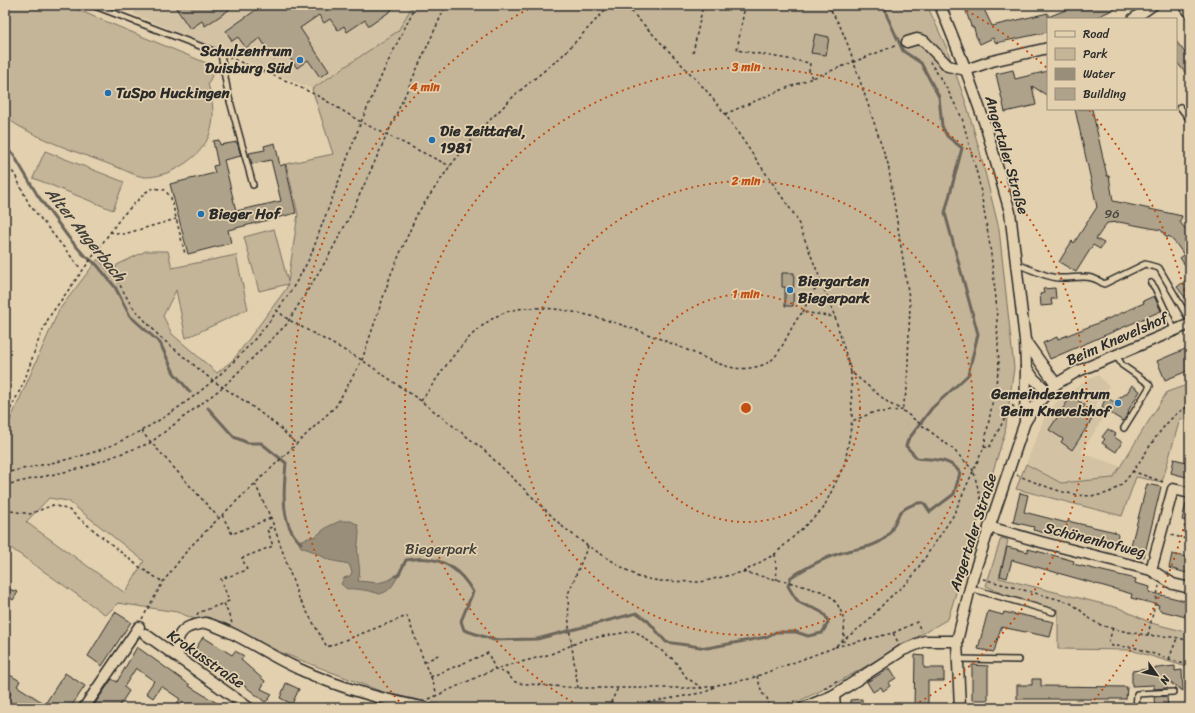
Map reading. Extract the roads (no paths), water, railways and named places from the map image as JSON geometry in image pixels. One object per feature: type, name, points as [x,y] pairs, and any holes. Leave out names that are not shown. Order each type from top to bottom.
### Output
[{"type":"street","name":"Angertaler Straße","points":[[940,5],[966,70],[986,127],[1010,212],[1025,340],[1026,367],[1025,422],[973,576],[957,641],[960,708]]},
{"type":"street","points":[[1134,18],[1153,5]]},
{"type":"street","points":[[1184,5],[1190,13]]},
{"type":"street","points":[[907,42],[917,40],[924,41],[948,66],[966,70],[992,61],[1047,48]]},
{"type":"street","name":"Beim Knevelshof","points":[[1025,422],[1035,406],[1056,384],[1076,372],[1190,324]]},
{"type":"street","name":"Beim Knevelshof","points":[[1025,340],[1037,360],[1056,384]]},
{"type":"street","points":[[1026,367],[1034,379],[1048,392]]},
{"type":"street","points":[[1156,572],[1161,533],[1172,489],[1190,493]]},
{"type":"street","name":"Schönenhofweg","points":[[989,527],[1156,572],[1173,584],[1190,588]]},
{"type":"street","points":[[178,658],[178,638],[190,625],[206,623],[298,669],[345,688],[374,697],[427,708]]},
{"type":"street","name":"Krokusstraße","points":[[84,708],[142,630],[178,658],[249,708]]},
{"type":"street","points":[[803,708],[834,695],[903,650],[925,641],[957,641]]},
{"type":"street","points":[[834,695],[835,708]]},
{"type":"lane","points":[[92,5],[221,54],[228,94],[253,185]]},
{"type":"lane","points":[[1180,107],[1190,120]]},
{"type":"lane","points":[[1016,264],[1057,278],[1080,276],[1095,278],[1104,284],[1145,264],[1159,268],[1190,321]]},
{"type":"lane","points":[[1151,284],[1155,288],[1175,330]]},
{"type":"lane","points":[[1116,355],[1122,365],[1150,386],[1124,428]]},
{"type":"lane","points":[[970,588],[1054,612]]},
{"type":"lane","points":[[958,659],[1019,660]]},
{"type":"lane","points":[[1136,708],[1137,694],[1173,692]]},
{"type":"water","points":[[340,521],[351,521],[358,525],[360,571],[358,581],[378,583],[389,580],[399,574],[389,589],[383,593],[379,594],[363,590],[347,589],[341,584],[344,578],[350,576],[352,572],[349,564],[329,560],[301,547],[298,541],[316,536],[327,527]]},
{"type":"waterway","name":"Alter Angerbach","points":[[396,576],[399,574],[406,560],[436,560],[453,568],[473,592],[461,621],[464,630],[494,640],[537,639],[637,613],[648,621],[666,642],[707,648],[766,637],[776,632],[796,632],[808,636],[822,633],[828,623],[827,618],[821,612],[798,601],[788,586],[791,577],[830,557],[879,542],[889,534],[900,513],[910,506],[917,503],[924,503],[930,512],[954,494],[960,473],[956,468],[947,462],[917,458],[906,446],[908,440],[932,408],[968,375],[978,334],[945,213],[962,148],[947,136],[942,126],[939,97],[921,63],[903,51],[887,16],[884,5]]},
{"type":"waterway","name":"Alter Angerbach","points":[[5,149],[13,154],[38,196],[69,238],[83,254],[97,265],[115,287],[130,316],[160,343],[174,373],[190,392]]},
{"type":"waterway","name":"Alter Angerbach","points":[[208,408],[234,437],[248,443],[261,443],[286,463],[284,506],[289,526],[301,543]]},
{"type":"place","name":"Schulzentrum Duisburg Süd","points":[[300,60]]},
{"type":"place","name":"TuSpo Huckingen","points":[[108,93]]},
{"type":"place","name":"Die Zeittafel, 1981","points":[[432,140]]},
{"type":"place","name":"Bieger Hof","points":[[201,214]]},
{"type":"place","name":"Biergarten Biegerpark","points":[[790,290]]},
{"type":"place","name":"Gemeindezentrum Beim Knevelshof","points":[[1118,403]]},
{"type":"park label","name":"Biegerpark","points":[[441,549]]}]
